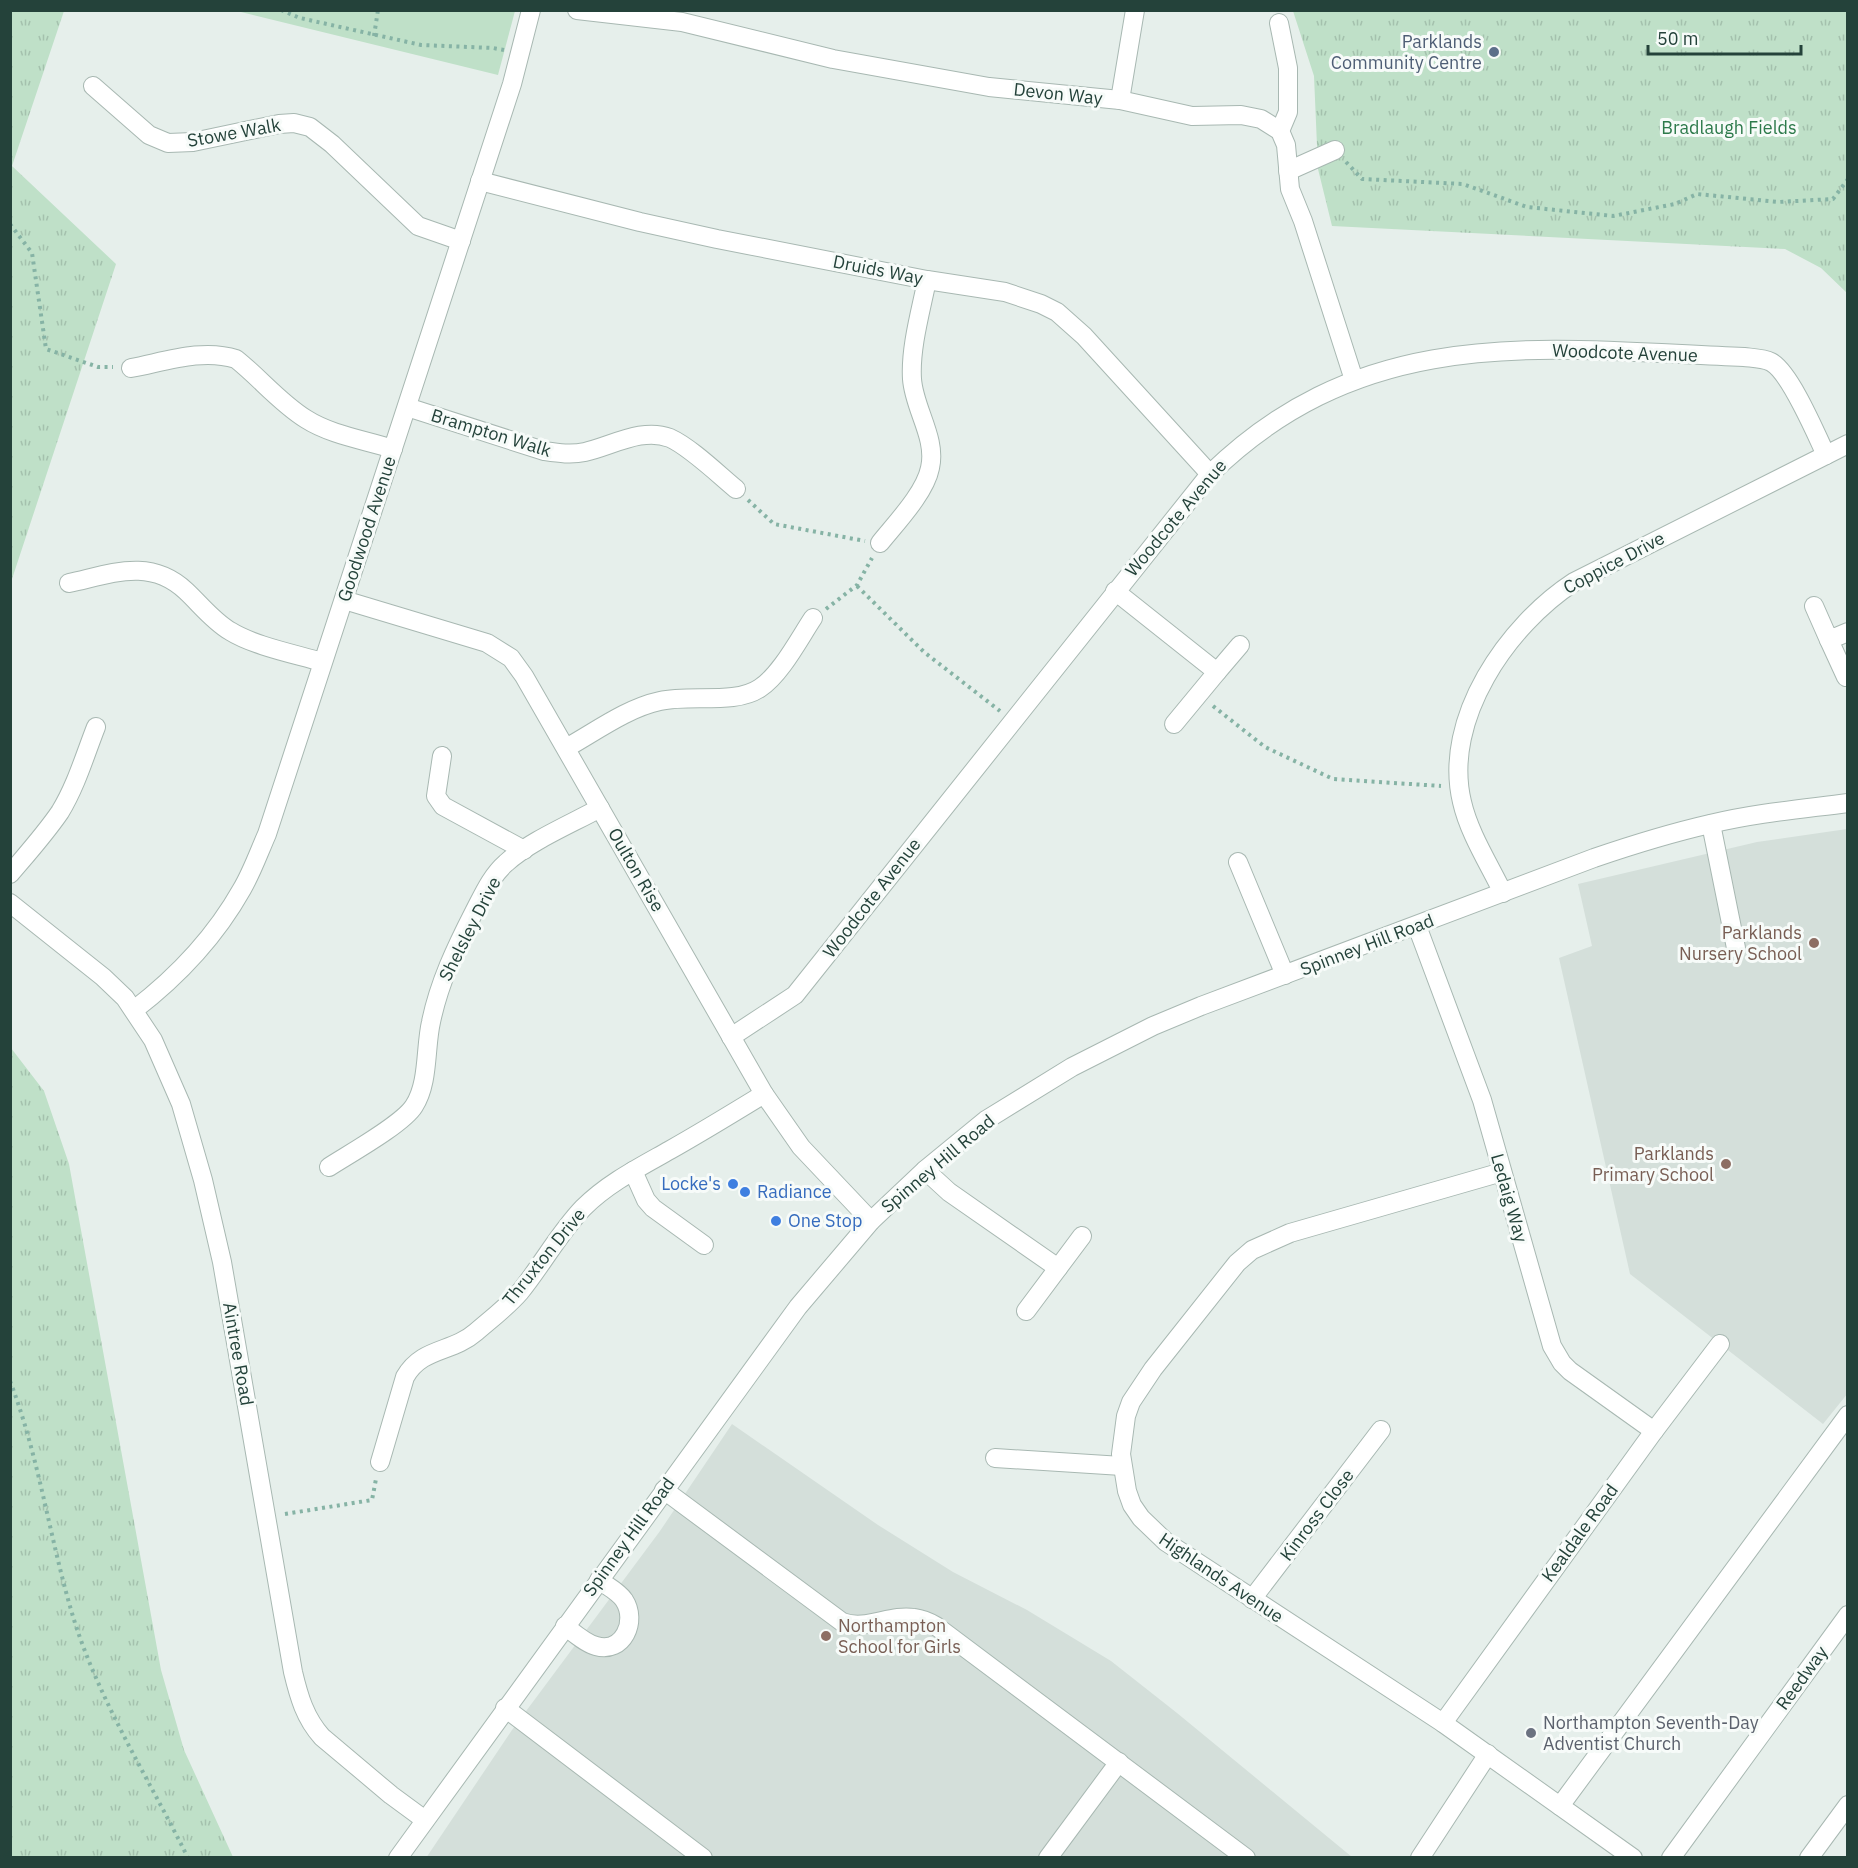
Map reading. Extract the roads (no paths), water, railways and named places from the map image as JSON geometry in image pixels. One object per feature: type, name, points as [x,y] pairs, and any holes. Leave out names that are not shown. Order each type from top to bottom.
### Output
[{"type":"street","name":"Goodwood Avenue","points":[[134,1010],[180,970],[207,940],[243,887],[267,834],[461,241],[520,54],[531,10]]},
{"type":"street","name":"Devon Way","points":[[577,10],[682,22],[832,59],[989,87],[1120,100],[1192,116],[1240,115],[1261,119],[1280,131]]},
{"type":"street","points":[[1120,100],[1135,10]]},
{"type":"street","points":[[1279,23],[1288,68],[1288,112],[1280,131],[1286,145],[1290,189],[1303,221],[1354,380]]},
{"type":"street","name":"Stowe Walk","points":[[93,86],[149,135],[168,142],[193,142],[279,124],[294,123],[310,127],[333,144],[418,226],[461,241]]},
{"type":"street","points":[[1288,171],[1335,150]]},
{"type":"street","name":"Druids Way","points":[[480,181],[662,227],[927,280],[1005,292],[1041,304],[1057,312],[1084,336],[1210,474]]},
{"type":"street","points":[[880,543],[922,488],[931,466],[932,453],[929,439],[914,394],[912,378],[918,323],[927,280]]},
{"type":"street","name":"Woodcote Avenue","points":[[731,1037],[795,995],[1210,474],[1248,440],[1288,411],[1354,380],[1432,358],[1497,351],[1582,351],[1744,357],[1772,362],[1780,370],[1789,382],[1826,455]]},
{"type":"street","points":[[131,368],[199,355],[223,355],[236,359],[307,420],[320,427],[393,448]]},
{"type":"street","name":"Brampton Walk","points":[[407,407],[544,451],[559,453],[585,452],[635,437],[660,435],[682,445],[736,489]]},
{"type":"street","name":"Coppice Drive","points":[[1503,893],[1468,822],[1459,788],[1458,767],[1461,741],[1478,692],[1494,663],[1523,623],[1557,593],[1595,570],[1848,444]]},
{"type":"street","points":[[69,583],[118,572],[138,570],[155,572],[171,578],[218,623],[231,632],[322,662]]},
{"type":"street","points":[[1115,591],[1216,672]]},
{"type":"street","name":"Oulton Rise","points":[[344,600],[487,643],[512,658],[765,1094],[801,1147],[871,1221]]},
{"type":"street","points":[[1814,606],[1846,677]]},
{"type":"street","points":[[566,748],[647,704],[676,698],[734,696],[758,690],[774,675],[813,618]]},
{"type":"street","points":[[1829,640],[1848,632]]},
{"type":"street","points":[[1173,724],[1240,645]]},
{"type":"street","points":[[10,874],[61,810],[73,787],[96,727]]},
{"type":"street","points":[[442,756],[436,796],[443,806],[524,850]]},
{"type":"street","name":"Spinney Hill Road","points":[[398,1857],[798,1307],[871,1221],[925,1170],[986,1120],[1072,1066],[1153,1026],[1629,846],[1710,824],[1766,813],[1848,803]]},
{"type":"street","name":"Shelsley Drive","points":[[329,1167],[393,1125],[413,1109],[421,1088],[435,1004],[455,950],[490,881],[503,865],[524,850],[600,808]]},
{"type":"street","points":[[1710,824],[1736,948]]},
{"type":"street","points":[[1238,862],[1285,975]]},
{"type":"street","name":"Aintree Road","points":[[10,903],[103,977],[134,1010],[153,1040],[169,1074],[198,1160],[222,1262],[297,1690],[313,1726],[339,1752],[424,1820]]},
{"type":"street","name":"Ledaig Way","points":[[1417,926],[1472,1069],[1556,1356],[1570,1371],[1654,1431]]},
{"type":"street","name":"Thruxton Drive","points":[[380,1462],[405,1377],[411,1367],[428,1354],[460,1343],[482,1327],[520,1291],[583,1208],[597,1196],[633,1171],[765,1094]]},
{"type":"street","points":[[925,1170],[949,1192],[1058,1268]]},
{"type":"street","points":[[633,1171],[646,1200],[653,1208],[704,1245]]},
{"type":"street","name":"Highlands Avenue","points":[[1502,1172],[1290,1233],[1252,1250],[1221,1282],[1131,1402],[1123,1429],[1122,1466],[1126,1491],[1132,1505],[1152,1531],[1186,1557],[1443,1723],[1633,1857]]},
{"type":"street","points":[[1026,1311],[1082,1236]]},
{"type":"street","name":"Kealdale Road","points":[[1443,1723],[1654,1431],[1720,1344]]},
{"type":"street","points":[[1560,1806],[1848,1415]]},
{"type":"street","name":"Kinross Close","points":[[1252,1599],[1381,1430]]},
{"type":"street","points":[[994,1458],[1122,1466]]},
{"type":"street","points":[[664,1490],[842,1622],[860,1625],[912,1617],[936,1626],[1246,1857]]},
{"type":"street","points":[[565,1626],[595,1646],[616,1645],[623,1638],[630,1620],[627,1607],[618,1594],[599,1580]]},
{"type":"street","name":"Reedway","points":[[1671,1857],[1848,1615]]},
{"type":"street","points":[[505,1708],[703,1857]]},
{"type":"street","points":[[1419,1857],[1488,1754]]},
{"type":"street","points":[[1048,1857],[1119,1762]]},
{"type":"street","points":[[1809,1857],[1848,1805]]},
{"type":"place","name":"Parklands Community Centre","points":[[1494,52]]},
{"type":"place","name":"Parklands Nursery School","points":[[1814,943]]},
{"type":"place","name":"Parklands Primary School","points":[[1726,1164]]},
{"type":"place","name":"Locke's","points":[[733,1184]]},
{"type":"place","name":"Radiance","points":[[745,1192]]},
{"type":"place","name":"One Stop","points":[[776,1221]]},
{"type":"place","name":"Northampton School for Girls","points":[[826,1636]]},
{"type":"place","name":"Northampton Seventh-Day Adventist Church","points":[[1531,1733]]},
{"type":"park label","name":"Bradlaugh Fields","points":[[1729,128]]}]
